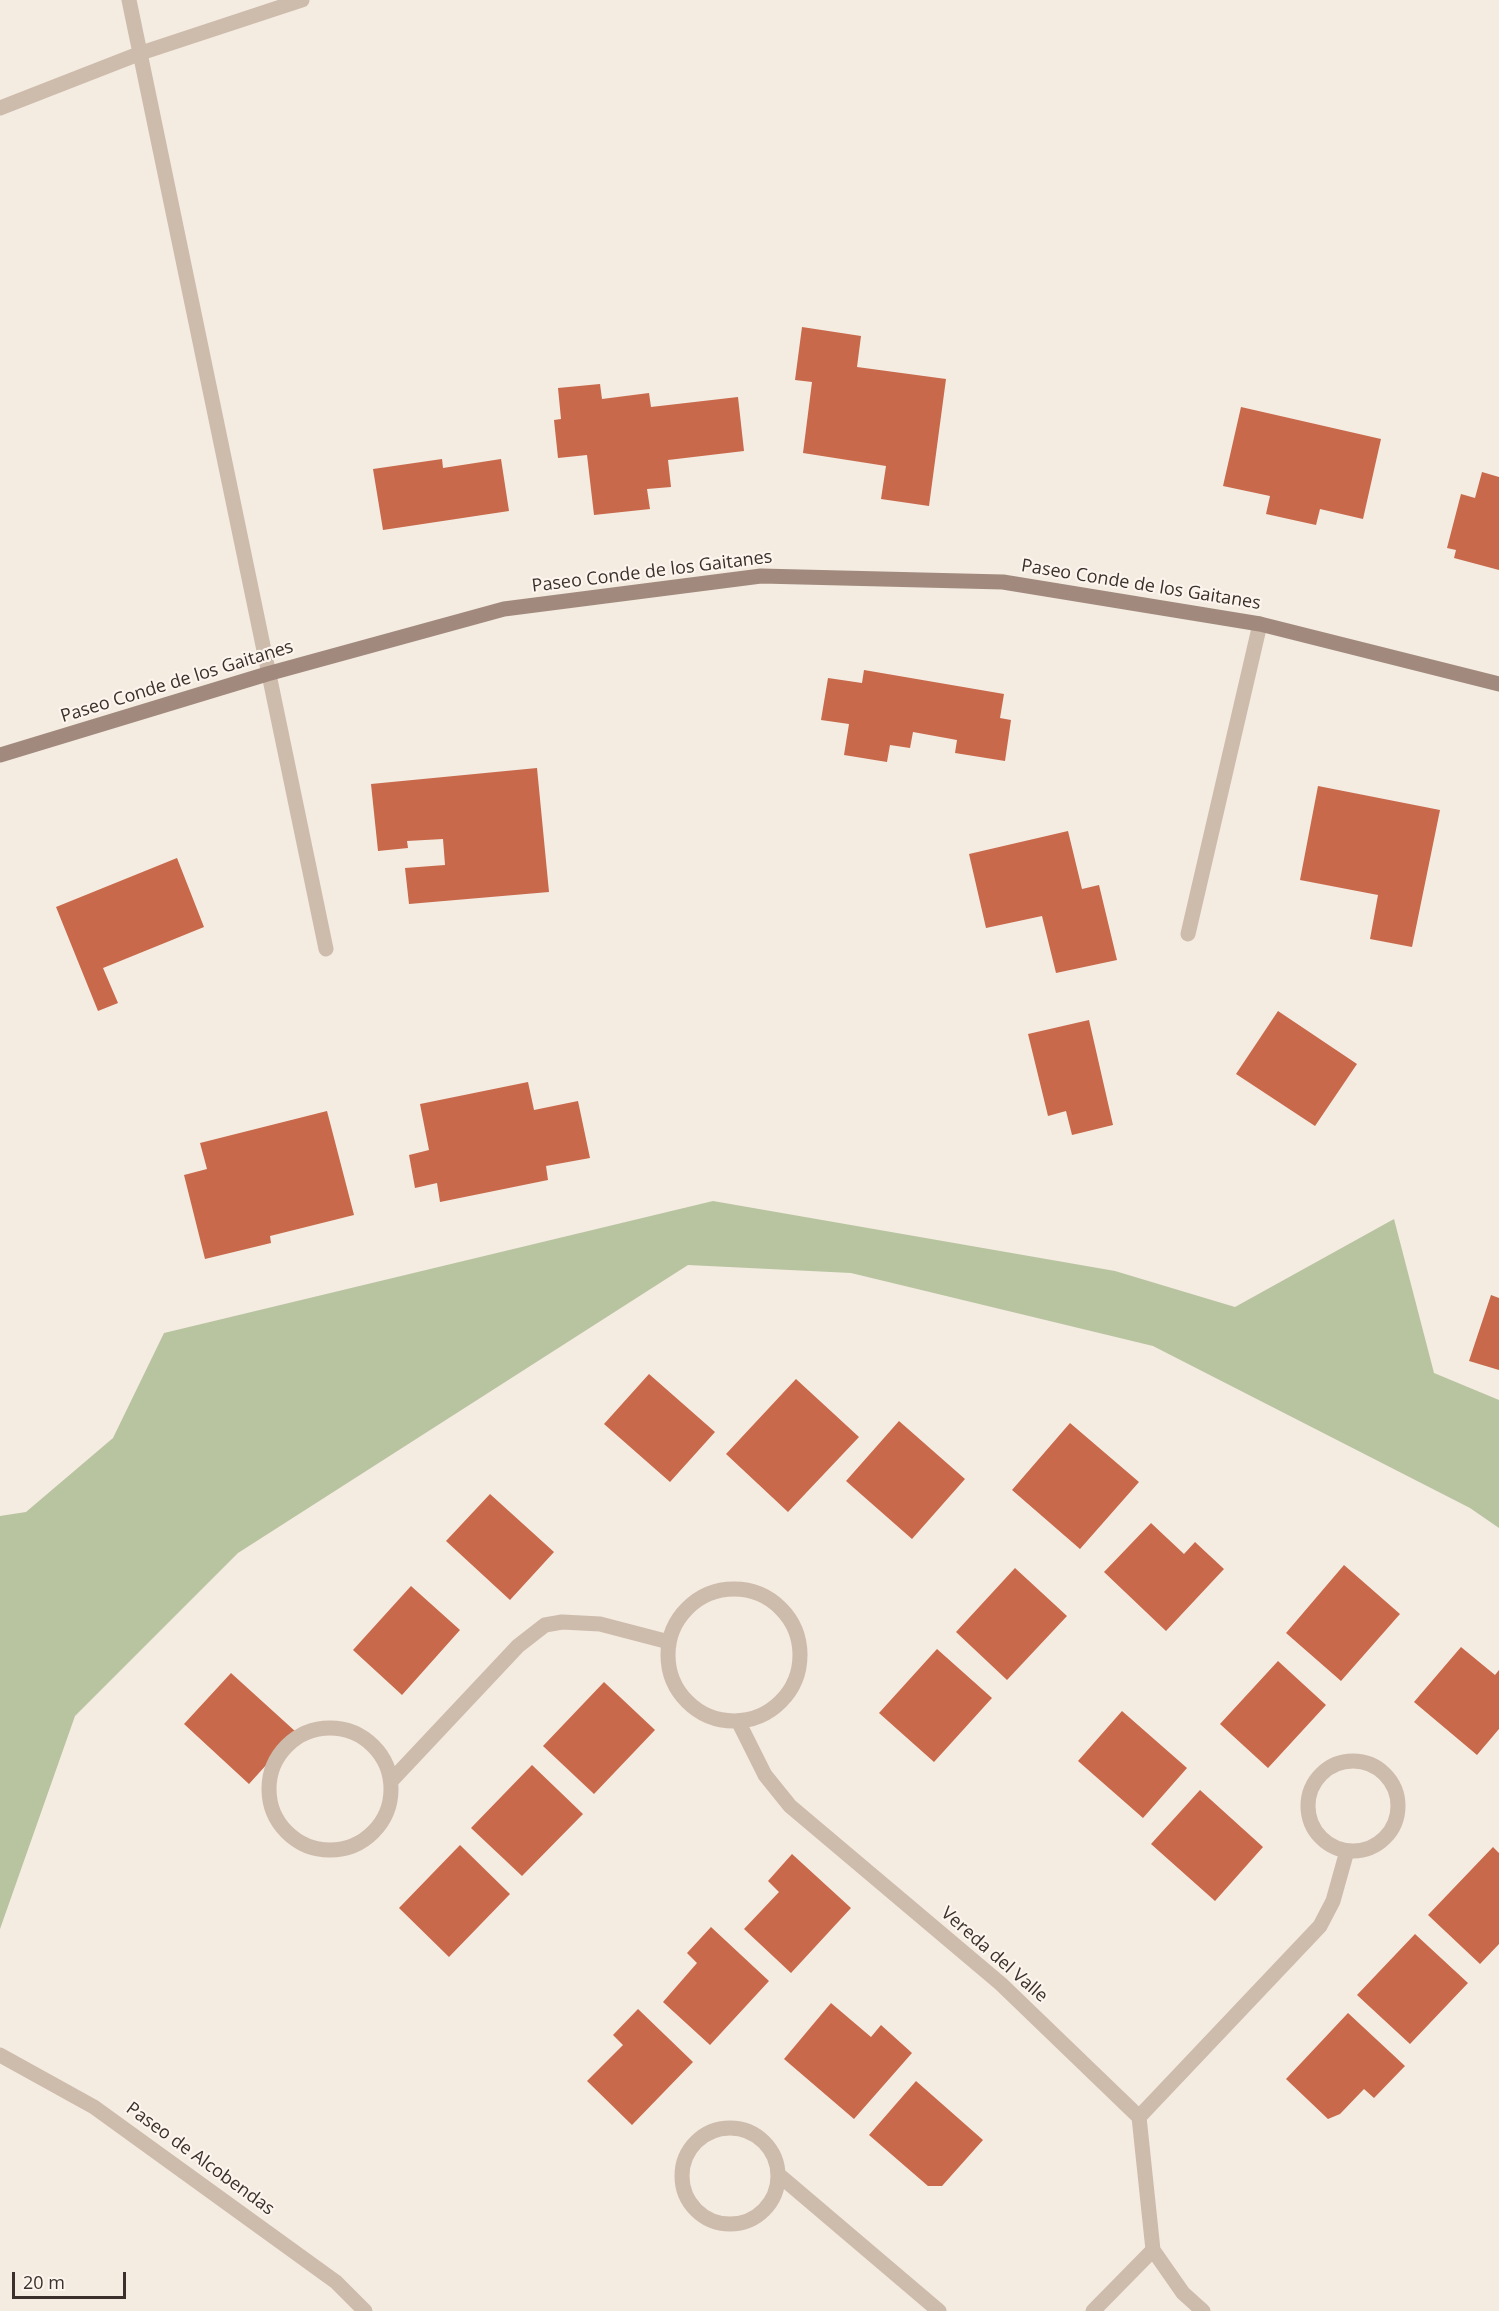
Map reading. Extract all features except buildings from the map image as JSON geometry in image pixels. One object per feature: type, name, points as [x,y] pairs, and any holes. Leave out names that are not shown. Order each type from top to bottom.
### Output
[{"type":"street","points":[[129,0],[267,674],[326,949]]},
{"type":"street","points":[[0,108],[141,53],[302,0]]},
{"type":"street","name":"Paseo Conde de los Gaitanes","points":[[0,755],[267,674],[504,609],[761,576],[1003,582],[1260,624],[1499,684]]},
{"type":"street","points":[[1188,934],[1260,624]]},
{"type":"street","points":[[730,1588],[756,1592],[779,1605],[795,1626],[802,1652],[798,1677],[784,1700],[764,1716],[739,1722],[713,1719],[690,1706],[674,1685],[667,1660],[669,1642],[670,1634],[683,1611],[704,1595],[730,1588]]},
{"type":"street","points":[[392,1780],[383,1756],[367,1739],[345,1729],[321,1728],[298,1736],[280,1752],[270,1774],[269,1798],[278,1821],[294,1839],[316,1849],[340,1850],[363,1842],[381,1825],[391,1803],[392,1780],[518,1646],[546,1625],[562,1622],[600,1624],[669,1642]]},
{"type":"street","name":"Vereda del Valle","points":[[739,1722],[765,1775],[790,1806],[1001,1984],[1139,2116]]},
{"type":"street","points":[[1360,1761],[1376,1767],[1390,1779],[1398,1795],[1399,1813],[1392,1829],[1381,1842],[1365,1850],[1347,1851],[1330,1845],[1317,1833],[1309,1818],[1308,1800],[1314,1783],[1326,1770],[1342,1762],[1360,1761]]},
{"type":"street","points":[[1203,2311],[1183,2293],[1153,2250],[1139,2116],[1320,1926],[1333,1901],[1347,1851]]},
{"type":"street","name":"Paseo de Alcobendas","points":[[0,2055],[94,2107],[336,2282],[365,2311]]},
{"type":"street","points":[[779,2175],[775,2194],[765,2210],[749,2221],[731,2225],[712,2221],[696,2211],[685,2195],[681,2176],[684,2158],[695,2142],[711,2132],[729,2127],[748,2131],[764,2141],[775,2157],[779,2175],[939,2311]]},
{"type":"street","points":[[1093,2311],[1153,2250]]},
{"type":"green space","points":[[713,1201],[1115,1271],[1235,1307],[1394,1219],[1434,1373],[1499,1400],[1499,1528],[1470,1508],[1153,1346],[851,1273],[688,1265],[238,1553],[75,1716],[0,1929],[0,1516],[26,1512],[113,1438],[164,1333]]}]
